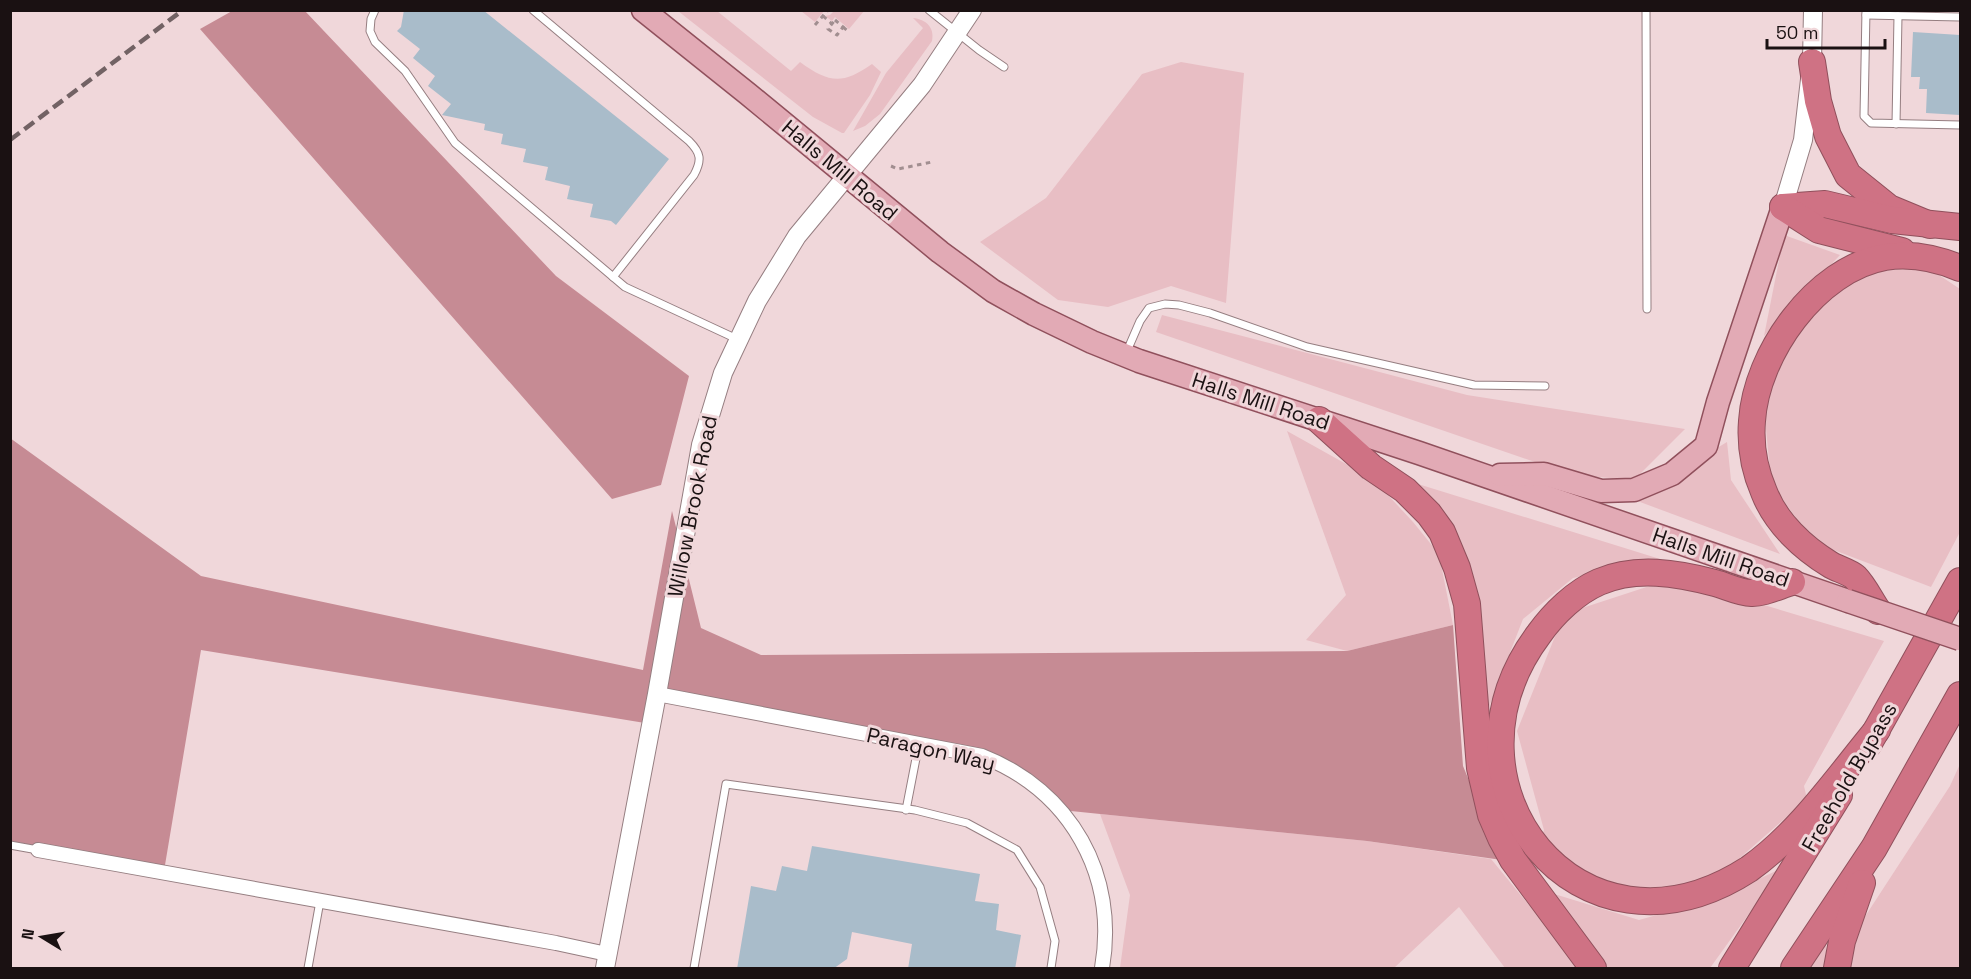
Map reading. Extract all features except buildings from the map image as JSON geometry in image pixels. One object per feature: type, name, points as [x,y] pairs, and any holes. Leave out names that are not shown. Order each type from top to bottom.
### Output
[{"type":"highway","points":[[1812,62],[1818,101],[1828,136],[1848,175],[1889,208],[1930,225]]},
{"type":"highway","points":[[1783,207],[1826,204],[1892,220],[1960,227]]},
{"type":"highway","points":[[1783,207],[1819,230],[1952,265]]},
{"type":"highway","points":[[1878,611],[1851,589],[1832,565],[1801,543],[1781,522],[1765,495],[1758,477],[1751,441],[1755,399],[1773,351],[1786,329],[1813,297],[1832,281],[1849,270],[1884,257],[1918,256],[1952,265]]},
{"type":"highway","points":[[1319,420],[1371,467],[1405,489],[1429,514],[1442,532],[1457,568],[1467,604],[1480,768],[1491,814],[1513,860],[1593,969]]},
{"type":"highway","points":[[1792,582],[1751,594],[1702,580],[1664,573],[1641,572],[1599,582],[1564,606],[1546,624],[1518,666],[1510,687],[1504,715],[1501,740],[1502,763],[1506,788],[1522,830],[1545,862],[1560,876],[1592,894],[1630,904],[1650,906],[1683,902],[1724,885],[1774,849],[1802,820],[1877,730]]},
{"type":"highway","name":"Freehold Bypass","points":[[1732,969],[1801,860],[1960,581]]},
{"type":"highway","points":[[1794,969],[1874,848],[1960,695]]},
{"type":"highway","points":[[1837,969],[1842,941],[1874,848]]},
{"type":"main road","name":"Halls Mill Road","points":[[643,10],[940,252],[993,291],[1051,322],[1125,356],[1483,475],[1792,582],[1851,589]]},
{"type":"main road","points":[[1483,475],[1544,474],[1601,491],[1634,490],[1672,474],[1706,446],[1718,402],[1783,207]]},
{"type":"main road","points":[[1878,611],[1960,639]]},
{"type":"street","name":"Willow Brook Road","points":[[606,961],[657,694],[701,445],[711,407],[738,339],[757,301],[797,236],[922,85],[972,10]]},
{"type":"street","points":[[1783,207],[1803,140],[1812,62],[1814,10]]},
{"type":"street","name":"Paragon Way","points":[[657,694],[982,756],[996,761],[1037,786],[1061,810],[1079,836],[1097,874],[1106,921],[1102,969]]},
{"type":"street","points":[[38,850],[556,942],[606,961]]},
{"type":"lane","points":[[375,10],[371,19],[370,31],[375,42],[405,71],[455,143],[625,287],[738,339]]},
{"type":"lane","points":[[533,10],[689,141],[700,156],[694,175],[612,277]]},
{"type":"lane","points":[[929,10],[1004,67]]},
{"type":"lane","points":[[1646,10],[1647,309]]},
{"type":"lane","points":[[1960,17],[1866,13],[1864,116],[1871,123],[1960,125]]},
{"type":"lane","points":[[1896,124],[1898,16]]},
{"type":"lane","points":[[1125,356],[1140,321],[1149,308],[1165,304],[1179,305],[1220,316],[1307,347],[1474,385],[1545,386]]},
{"type":"lane","points":[[906,810],[919,743]]},
{"type":"lane","points":[[694,969],[726,784],[906,810],[967,823],[1017,850],[1040,887],[1055,941],[1051,969]]},
{"type":"lane","points":[[10,845],[38,850]]},
{"type":"lane","points":[[308,969],[320,901]]},
{"type":"path","points":[[815,25],[828,10]]},
{"type":"path","points":[[823,16],[832,24]]},
{"type":"path","points":[[843,27],[837,35],[828,28],[835,20],[849,32]]},
{"type":"path","points":[[891,166],[898,169],[932,162]]},
{"type":"shaded area","points":[[232,11],[305,11],[556,276],[689,376],[661,485],[612,499],[200,29]]},
{"type":"shaded area","points":[[678,11],[717,11],[791,71],[800,62],[819,74],[836,79],[852,76],[872,64],[881,72],[870,95],[842,133],[813,117]]},
{"type":"shaded area","points":[[801,11],[824,11],[815,22]]},
{"type":"shaded area","points":[[834,11],[864,11],[849,29],[835,17],[832,21],[825,16]]},
{"type":"shaded area","points":[[913,18],[922,20],[931,28],[932,41],[880,114],[865,126],[853,131],[886,73],[923,28]]},
{"type":"shaded area","points":[[1181,62],[1244,73],[1226,303],[1171,286],[1108,307],[1058,300],[980,242],[1046,198],[1142,74]]},
{"type":"shaded area","points":[[1784,235],[1840,255],[1764,336]]},
{"type":"shaded area","points":[[1927,267],[1960,289],[1960,532],[1931,587],[1831,549],[1801,525],[1771,483],[1764,407],[1782,352],[1813,311],[1862,273]]},
{"type":"shaded area","points":[[1162,315],[1467,395],[1685,429],[1634,480],[1573,475],[1156,332]]},
{"type":"shaded area","points":[[1287,431],[1373,479],[1413,522],[1439,554],[1453,625],[1347,651],[1306,640],[1346,595]]},
{"type":"shaded area","points":[[10,438],[201,576],[643,670],[672,511],[701,628],[761,655],[1347,651],[1453,625],[1463,766],[1502,860],[1367,841],[1061,810],[983,754],[658,690],[651,724],[201,650],[164,871],[11,841]]},
{"type":"shaded area","points":[[1727,442],[1731,480],[1780,554],[1632,499]]},
{"type":"shaded area","points":[[1418,484],[1660,559],[1573,578],[1523,619],[1484,720],[1449,526]]},
{"type":"shaded area","points":[[1674,578],[1884,641],[1804,786],[1807,799],[1725,871],[1654,896],[1616,895],[1539,845],[1544,830],[1517,731],[1564,614]]},
{"type":"shaded area","points":[[1960,764],[1960,968],[1848,968],[1853,935],[1950,786]]},
{"type":"shaded area","points":[[1100,814],[1367,841],[1491,859],[1581,968],[1505,968],[1459,907],[1394,968],[1120,968],[1130,895]]},
{"type":"shaded area","points":[[1782,868],[1710,968],[1608,968],[1551,893],[1639,920],[1721,897]]},
{"type":"shaded area","points":[[1826,937],[1826,968],[1805,968]]},
{"type":"railway","points":[[10,140],[183,10]]}]
